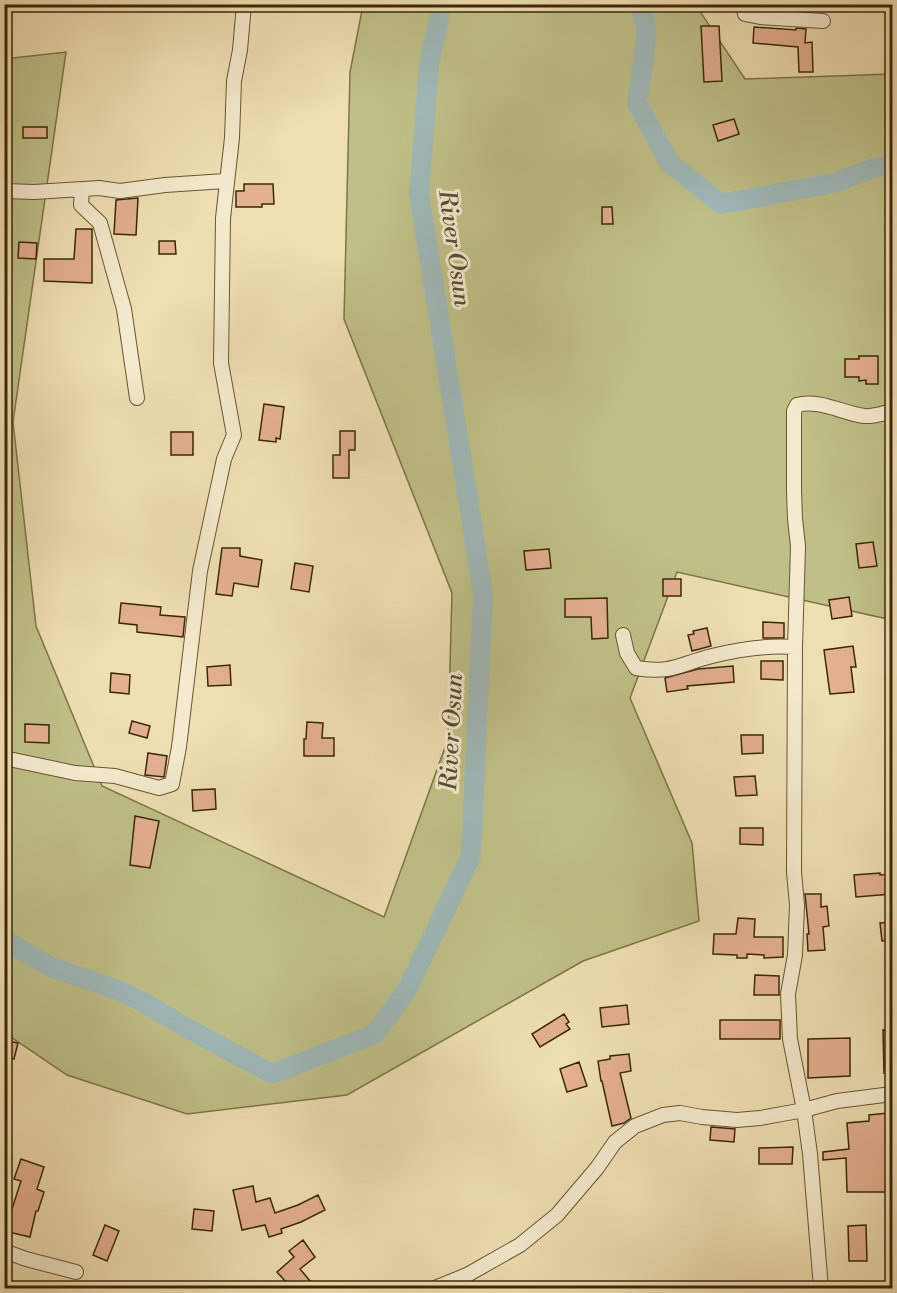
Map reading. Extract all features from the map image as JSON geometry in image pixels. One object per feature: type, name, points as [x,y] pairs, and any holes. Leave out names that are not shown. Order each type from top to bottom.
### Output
[{"type":"street","points":[[4,758],[75,772],[116,776],[159,788],[172,784],[179,747],[200,571],[224,459],[234,435],[221,363],[223,218],[225,181],[232,138],[234,81],[240,50],[244,4]]},
{"type":"street","points":[[743,4],[745,14],[823,21]]},
{"type":"street","points":[[4,191],[34,192],[99,188],[120,191],[225,181]]},
{"type":"street","points":[[82,189],[81,205],[100,223],[124,309],[137,398]]},
{"type":"street","points":[[821,1288],[810,1154],[790,1039],[788,994],[795,955],[797,905],[794,872],[798,546],[794,491],[794,411],[797,405],[802,404],[826,406],[866,416],[892,411]]},
{"type":"street","points":[[623,635],[627,653],[636,668],[654,671],[674,669],[710,656],[738,650],[773,645],[795,647]]},
{"type":"street","points":[[435,1288],[467,1275],[520,1245],[557,1215],[597,1168],[615,1142],[635,1126],[663,1115],[680,1113],[737,1120],[804,1110],[837,1101],[892,1094]]},
{"type":"street","points":[[4,1251],[76,1272]]},
{"type":"green space","points":[[363,5],[699,5],[701,13],[745,79],[892,74],[892,620],[677,572],[630,698],[692,843],[699,921],[583,961],[347,1095],[187,1114],[67,1075],[5,1033],[4,59],[66,52],[13,422],[36,626],[102,786],[384,917],[448,739],[452,593],[344,319],[350,72]]},
{"type":"building","points":[[701,26],[719,26],[722,81],[704,82]]},
{"type":"building","points":[[754,27],[806,29],[805,43],[812,42],[813,72],[799,72],[798,47],[753,43]]},
{"type":"building","points":[[734,119],[739,134],[718,141],[713,125]]},
{"type":"building","points":[[23,127],[47,127],[47,138],[23,138]]},
{"type":"building","points":[[244,184],[273,184],[274,204],[262,204],[262,207],[236,207],[236,191],[244,191]]},
{"type":"building","points":[[138,198],[136,235],[114,234],[116,200]]},
{"type":"building","points":[[602,207],[612,207],[613,224],[602,224]]},
{"type":"building","points":[[76,229],[92,229],[92,283],[44,281],[44,259],[74,259]]},
{"type":"building","points":[[159,241],[175,241],[176,254],[159,254]]},
{"type":"building","points":[[19,242],[37,243],[36,259],[18,258]]},
{"type":"building","points":[[859,356],[878,356],[878,384],[866,384],[866,380],[859,381],[859,377],[845,377],[845,359],[859,359]]},
{"type":"building","points":[[264,404],[284,407],[280,439],[276,438],[276,442],[259,440]]},
{"type":"building","points":[[340,431],[355,431],[355,450],[349,450],[349,478],[333,478],[333,455],[340,455]]},
{"type":"building","points":[[171,432],[193,432],[193,455],[171,455]]},
{"type":"building","points":[[873,542],[877,566],[859,568],[856,544]]},
{"type":"building","points":[[222,548],[240,548],[240,556],[262,560],[258,587],[234,583],[232,596],[216,594]]},
{"type":"building","points":[[549,549],[551,568],[526,570],[524,551]]},
{"type":"building","points":[[295,563],[313,566],[309,592],[291,589]]},
{"type":"building","points":[[663,579],[681,579],[681,596],[663,596]]},
{"type":"building","points":[[849,597],[852,616],[832,619],[829,600]]},
{"type":"building","points":[[607,598],[608,638],[592,639],[591,617],[565,617],[565,599]]},
{"type":"building","points":[[121,603],[161,607],[160,615],[185,617],[183,637],[137,632],[137,625],[119,623]]},
{"type":"building","points":[[763,622],[784,623],[784,638],[763,638]]},
{"type":"building","points":[[707,628],[711,646],[692,651],[688,635],[694,634],[693,631]]},
{"type":"building","points":[[853,646],[856,667],[851,667],[854,692],[830,694],[824,650]]},
{"type":"building","points":[[761,661],[783,661],[783,680],[761,679]]},
{"type":"building","points":[[230,665],[231,685],[208,686],[207,667]]},
{"type":"building","points":[[733,666],[734,682],[687,686],[688,689],[667,692],[665,678],[698,669]]},
{"type":"building","points":[[111,673],[130,675],[129,694],[110,692]]},
{"type":"building","points":[[132,721],[150,726],[147,738],[129,733]]},
{"type":"building","points":[[307,722],[323,723],[322,738],[334,738],[334,756],[304,756]]},
{"type":"building","points":[[25,724],[49,725],[49,743],[25,742]]},
{"type":"building","points":[[741,735],[763,735],[763,753],[742,754]]},
{"type":"building","points":[[148,753],[167,756],[164,777],[145,775]]},
{"type":"building","points":[[755,776],[757,795],[736,796],[734,777]]},
{"type":"building","points":[[215,789],[216,809],[193,811],[192,790]]},
{"type":"building","points":[[135,816],[159,821],[150,868],[130,865]]},
{"type":"building","points":[[740,828],[763,828],[763,845],[740,844]]},
{"type":"building","points":[[880,873],[880,875],[892,874],[892,894],[856,897],[854,875]]},
{"type":"building","points":[[805,894],[821,894],[821,907],[827,906],[829,926],[823,927],[825,950],[808,951],[807,934],[809,934]]},
{"type":"building","points":[[738,918],[755,919],[754,937],[783,937],[783,957],[764,958],[764,955],[747,954],[747,958],[737,958],[737,955],[713,954],[714,934],[736,934]]},
{"type":"building","points":[[892,922],[892,940],[882,941],[880,923]]},
{"type":"building","points":[[755,975],[779,976],[779,995],[754,995]]},
{"type":"building","points":[[627,1005],[629,1024],[602,1027],[600,1008]]},
{"type":"building","points":[[564,1014],[569,1022],[566,1024],[570,1029],[540,1047],[532,1034]]},
{"type":"building","points":[[720,1020],[780,1020],[780,1039],[720,1039]]},
{"type":"building","points":[[892,1029],[892,1073],[884,1073],[883,1030]]},
{"type":"building","points":[[850,1038],[850,1076],[808,1078],[808,1039]]},
{"type":"building","points":[[4,1040],[18,1043],[14,1059],[4,1056]]},
{"type":"building","points":[[629,1054],[631,1071],[620,1073],[631,1118],[624,1123],[612,1126],[598,1061],[610,1059],[610,1056]]},
{"type":"building","points":[[579,1062],[587,1086],[567,1092],[560,1069]]},
{"type":"building","points":[[888,1113],[891,1192],[847,1192],[846,1158],[823,1160],[823,1152],[849,1149],[847,1123],[869,1121],[869,1115]]},
{"type":"building","points":[[711,1127],[735,1129],[734,1142],[710,1140]]},
{"type":"building","points":[[793,1147],[792,1164],[759,1164],[759,1148]]},
{"type":"building","points":[[21,1159],[44,1167],[37,1189],[44,1192],[38,1211],[36,1211],[30,1237],[4,1231],[4,1211],[11,1212],[21,1181],[14,1179]]},
{"type":"building","points":[[253,1186],[256,1202],[270,1198],[275,1213],[318,1195],[325,1210],[281,1229],[282,1233],[269,1237],[265,1225],[242,1230],[233,1190]]},
{"type":"building","points":[[194,1209],[214,1211],[212,1231],[192,1229]]},
{"type":"building","points":[[105,1225],[119,1231],[107,1261],[93,1255]]},
{"type":"building","points":[[866,1225],[867,1261],[849,1261],[848,1226]]},
{"type":"building","points":[[303,1240],[315,1257],[300,1269],[316,1288],[276,1288],[286,1282],[277,1272],[294,1257],[289,1251]]},
{"type":"waterway","name":"River Osun","points":[[4,940],[51,967],[117,990],[145,1003],[272,1074],[375,1034],[408,988],[471,856],[483,593],[419,194],[429,65],[442,4]]},
{"type":"waterway","name":"River Osun","points":[[640,4],[647,33],[637,103],[669,162],[721,204],[834,183],[874,168],[892,165]]}]
